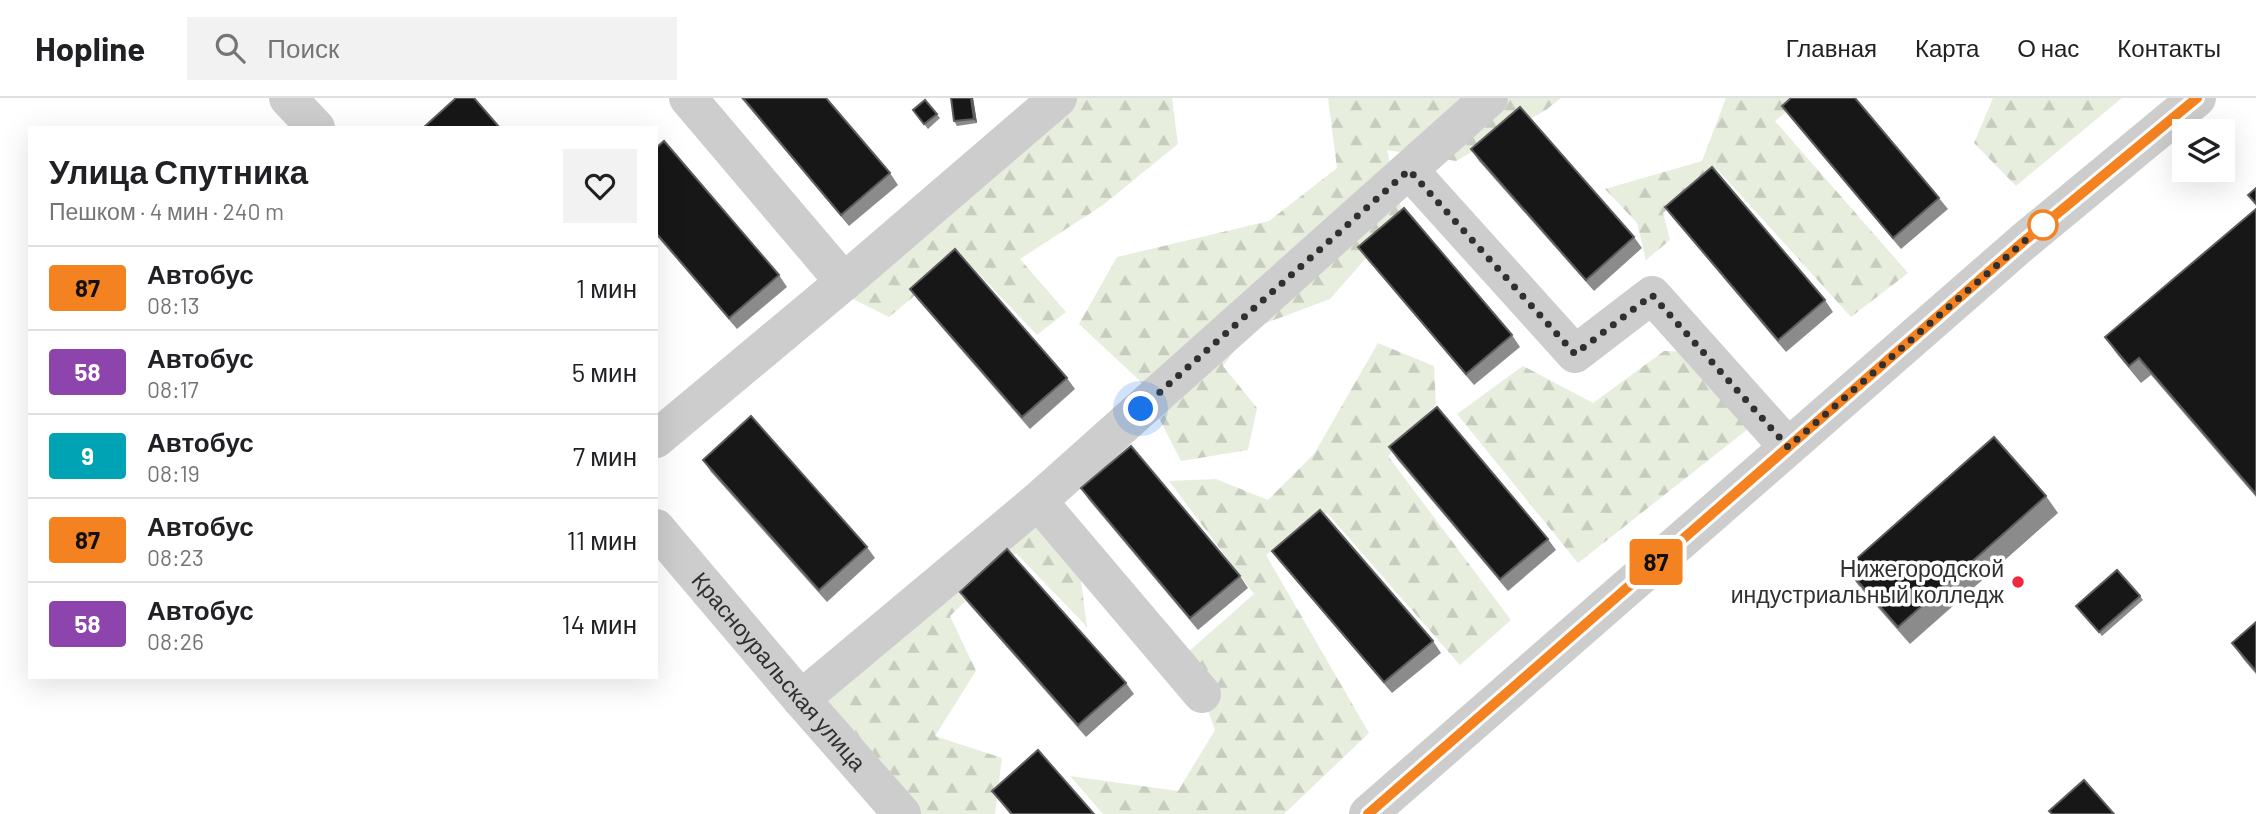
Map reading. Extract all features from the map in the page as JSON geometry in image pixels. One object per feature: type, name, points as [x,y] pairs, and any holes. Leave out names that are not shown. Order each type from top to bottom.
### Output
[{"type":"street","points":[[288,98],[314,126]]},
{"type":"street","points":[[688,98],[844,282]]},
{"type":"street","points":[[658,437],[1058,98]]},
{"type":"street","points":[[801,699],[1038,501],[1489,98]]},
{"type":"street","points":[[1368,814],[2023,242],[2192,99]]},
{"type":"street","points":[[1409,170],[1575,354],[1652,295],[1788,447]]},
{"type":"street","points":[[1038,501],[1202,694]]},
{"type":"street","name":"Красноуральская улица","points":[[658,530],[902,814]]},
{"type":"green space","points":[[1033,98],[1172,98],[1178,144],[1103,205],[1020,259],[1066,312],[1037,335],[962,256],[889,317],[847,296]]},
{"type":"green space","points":[[1328,98],[1561,98],[1546,110],[1456,161],[1387,150],[1403,216],[1330,299],[1250,329],[1223,366],[1257,408],[1248,450],[1181,461],[1140,381],[1079,324],[1117,257],[1269,221],[1337,168]]},
{"type":"green space","points":[[1726,98],[1804,98],[1775,121],[1908,273],[1851,317],[1717,169],[1663,213],[1670,240],[1646,260],[1637,223],[1605,189],[1702,161]]},
{"type":"green space","points":[[1993,98],[2122,98],[2016,186],[1974,143]]},
{"type":"green space","points":[[1378,343],[1434,366],[1436,404],[1388,456],[1511,620],[1460,665],[1327,513],[1266,555],[1369,733],[1284,814],[1103,814],[1070,776],[1178,791],[1215,730],[1187,653],[1254,594],[1169,481],[1216,479],[1268,500],[1314,454]]},
{"type":"green space","points":[[1664,351],[1706,352],[1748,429],[1578,563],[1457,414],[1523,366],[1593,403]]},
{"type":"green space","points":[[1028,520],[1079,566],[1087,627],[1016,553],[950,616],[976,671],[935,736],[1002,758],[995,814],[913,814],[825,703]]},
{"type":"building","points":[[456,98],[474,98],[498,126],[425,126]]},
{"type":"building","points":[[743,98],[826,98],[890,173],[841,215]]},
{"type":"building","points":[[951,98],[971,98],[974,119],[954,121]]},
{"type":"building","points":[[1791,98],[1855,98],[1939,198],[1893,238],[1782,106]]},
{"type":"building","points":[[925,100],[937,114],[924,124],[913,110]]},
{"type":"building","points":[[1520,107],[1634,237],[1586,280],[1471,149]]},
{"type":"building","points":[[664,141],[779,275],[729,318],[658,235],[658,146]]},
{"type":"building","points":[[1712,167],[1825,300],[1778,340],[1665,207]]},
{"type":"building","points":[[2256,188],[2256,204],[2248,195]]},
{"type":"building","points":[[1404,208],[1512,335],[1466,374],[1358,247]]},
{"type":"building","points":[[2256,209],[2256,494],[2139,358],[2129,366],[2105,337]]},
{"type":"building","points":[[955,249],[1067,378],[1022,417],[910,289]]},
{"type":"building","points":[[1437,407],[1548,539],[1500,579],[1389,447]]},
{"type":"building","points":[[751,416],[867,547],[819,590],[703,460]]},
{"type":"building","points":[[1994,437],[2046,496],[1898,627],[1846,568]]},
{"type":"building","points":[[1131,446],[1240,576],[1190,618],[1081,488]]},
{"type":"building","points":[[1320,510],[1433,641],[1384,682],[1272,551]]},
{"type":"building","points":[[1007,549],[1126,683],[1078,725],[960,592]]},
{"type":"building","points":[[2117,570],[2140,596],[2099,632],[2076,606]]},
{"type":"building","points":[[2256,622],[2256,671],[2232,643]]},
{"type":"building","points":[[1038,750],[1094,814],[1012,814],[992,791]]},
{"type":"building","points":[[2084,780],[2114,814],[2052,814],[2049,811]]},
{"type":"bus line","name":"87","points":[[1368,814],[2023,242],[2197,98]]},
{"type":"place","name":"Нижегородской индустриальный колледж","points":[[2018,582]]},
{"type":"route","points":[[1141,409],[1409,170],[1575,354],[1652,295],[1788,447],[2043,225]]}]
